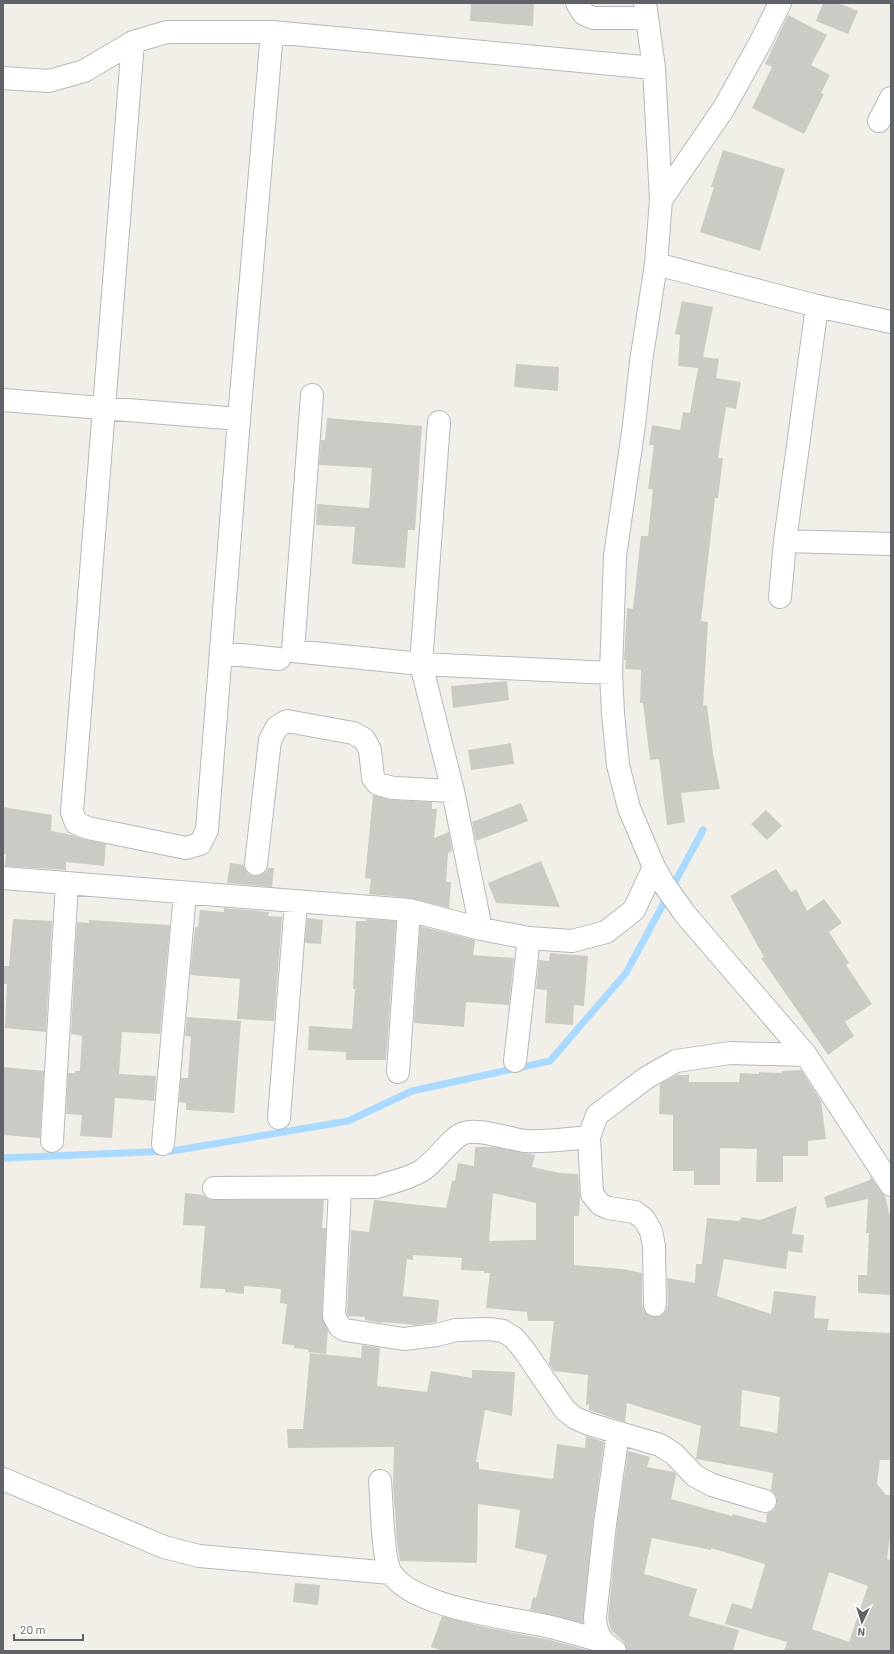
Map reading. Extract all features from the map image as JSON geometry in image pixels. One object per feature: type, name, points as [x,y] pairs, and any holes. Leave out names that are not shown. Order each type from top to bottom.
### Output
[{"type":"street","points":[[577,3],[584,14],[593,18],[646,11],[654,68],[661,200],[656,264],[641,362],[615,556],[611,673],[618,765],[629,808],[659,875],[685,914],[806,1056],[891,1185]]},
{"type":"street","points":[[661,200],[724,108],[780,3]]},
{"type":"street","points":[[3,78],[49,81],[84,71],[133,42],[167,32],[272,32],[654,68]]},
{"type":"street","points":[[133,42],[72,812],[76,823],[88,828],[186,848],[200,844],[207,830],[239,419],[272,32]]},
{"type":"street","points":[[879,121],[891,98]]},
{"type":"street","points":[[656,264],[817,306],[891,322]]},
{"type":"street","points":[[780,597],[785,541],[817,306]]},
{"type":"street","points":[[312,395],[293,651],[421,664],[611,673]]},
{"type":"street","points":[[3,400],[239,419]]},
{"type":"street","points":[[439,422],[421,664],[453,791],[481,929]]},
{"type":"street","points":[[785,541],[891,544]]},
{"type":"street","points":[[221,653],[279,659]]},
{"type":"street","points":[[256,864],[270,740],[277,727],[287,721],[353,733],[364,739],[370,750],[373,778],[378,784],[393,788],[453,791]]},
{"type":"street","points":[[3,878],[409,910],[481,929],[529,938],[572,941],[606,932],[634,910],[659,875]]},
{"type":"street","points":[[52,1141],[67,883]]},
{"type":"street","points":[[163,1144],[185,893]]},
{"type":"street","points":[[279,1118],[296,902]]},
{"type":"street","points":[[398,1072],[409,910]]},
{"type":"street","points":[[515,1061],[529,938]]},
{"type":"street","points":[[655,1305],[654,1246],[651,1230],[644,1219],[635,1212],[608,1208],[596,1201],[592,1194],[589,1137],[597,1115],[646,1078],[676,1061],[730,1053],[806,1056]]},
{"type":"street","points":[[214,1188],[340,1188],[377,1186],[402,1179],[421,1171],[443,1152],[455,1138],[465,1133],[477,1132],[524,1141],[550,1141],[589,1137]]},
{"type":"street","points":[[340,1188],[334,1316],[340,1327],[345,1330],[404,1340],[437,1335],[456,1330],[489,1329],[503,1331],[514,1338],[524,1350],[565,1410],[575,1418],[589,1424],[660,1445],[674,1454],[695,1476],[712,1485],[765,1500]]},
{"type":"street","points":[[609,1646],[596,1629],[595,1618],[609,1493],[618,1433]]},
{"type":"street","points":[[3,1479],[164,1547],[199,1556],[391,1573]]},
{"type":"street","points":[[380,1480],[385,1553],[391,1573],[400,1582],[417,1594],[439,1603],[549,1626],[609,1646]]},
{"type":"building","points":[[471,3],[534,3],[533,26],[470,21]]},
{"type":"building","points":[[823,3],[838,3],[858,11],[848,34],[816,21]]},
{"type":"building","points":[[788,15],[827,35],[811,65],[830,75],[821,93],[824,94],[804,134],[752,108],[772,67],[765,64]]},
{"type":"building","points":[[723,150],[785,169],[760,251],[700,232],[714,187],[711,187]]},
{"type":"building","points":[[682,301],[713,307],[703,357],[719,359],[716,378],[741,382],[736,409],[726,407],[718,458],[723,458],[718,498],[715,498],[701,621],[708,622],[703,706],[707,705],[713,754],[720,789],[681,793],[685,822],[667,825],[659,759],[650,760],[643,703],[640,703],[641,670],[625,669],[626,660],[624,660],[627,608],[633,609],[641,536],[648,536],[653,489],[648,489],[654,445],[649,445],[652,425],[680,430],[683,412],[690,413],[698,368],[678,366],[680,335],[675,334]]},
{"type":"building","points":[[516,364],[559,367],[558,391],[514,387]]},
{"type":"building","points":[[327,418],[422,426],[415,530],[408,530],[405,568],[352,564],[355,527],[316,525],[317,504],[369,508],[372,468],[319,465],[321,440],[325,440]]},
{"type":"building","points":[[507,681],[509,700],[453,708],[451,686]]},
{"type":"building","points":[[511,743],[514,764],[471,770],[468,750]]},
{"type":"building","points":[[373,795],[392,800],[432,802],[432,809],[437,809],[434,838],[449,832],[452,851],[448,853],[446,882],[451,882],[449,908],[410,898],[369,894],[371,879],[365,878]]},
{"type":"building","points":[[521,803],[528,821],[476,841],[472,822]]},
{"type":"building","points":[[3,807],[52,815],[51,831],[106,844],[104,866],[66,862],[66,870],[5,866],[6,854],[3,854]]},
{"type":"building","points":[[766,810],[782,826],[767,840],[751,824]]},
{"type":"building","points":[[541,861],[560,907],[496,903],[488,883]]},
{"type":"building","points":[[230,863],[244,865],[248,874],[254,876],[261,875],[266,872],[268,868],[274,868],[272,887],[227,883]]},
{"type":"building","points":[[776,869],[791,892],[796,889],[807,911],[824,899],[842,923],[829,932],[849,963],[846,965],[872,1004],[845,1022],[854,1036],[828,1055],[761,958],[764,957],[730,896]]},
{"type":"building","points":[[224,908],[269,912],[268,916],[282,917],[274,1021],[237,1019],[240,979],[190,975],[195,927],[198,927],[200,910],[224,912]]},
{"type":"building","points":[[307,918],[323,920],[321,944],[305,943]]},
{"type":"building","points":[[13,919],[52,921],[46,1032],[5,1028],[7,984],[3,984],[3,966],[9,966]]},
{"type":"building","points":[[366,919],[396,921],[386,1060],[346,1060],[346,1052],[308,1050],[309,1026],[352,1029],[355,989],[353,989],[356,921],[366,921]]},
{"type":"building","points":[[89,920],[170,925],[160,1034],[122,1032],[119,1074],[156,1076],[154,1101],[115,1098],[112,1138],[80,1136],[82,1115],[66,1114],[68,1073],[80,1071],[82,1036],[71,1034],[77,922],[89,923]]},
{"type":"building","points":[[420,926],[475,940],[473,955],[514,958],[509,1005],[466,1002],[464,1027],[414,1023]]},
{"type":"building","points":[[550,953],[588,956],[584,1006],[574,1005],[573,1025],[545,1023],[547,990],[536,989],[539,960],[549,961]]},
{"type":"building","points":[[187,1017],[241,1021],[234,1113],[186,1110],[186,1103],[179,1102],[181,1078],[188,1078],[191,1037],[185,1036]]},
{"type":"building","points":[[3,1067],[44,1071],[40,1138],[3,1135]]},
{"type":"building","points":[[801,1070],[821,1101],[826,1139],[808,1141],[808,1156],[783,1156],[783,1182],[756,1182],[757,1149],[720,1148],[720,1185],[694,1185],[694,1171],[673,1171],[673,1115],[659,1114],[660,1084],[677,1075],[689,1075],[689,1082],[739,1082],[740,1073],[782,1073],[782,1071]]},
{"type":"building","points":[[475,1147],[494,1147],[535,1155],[532,1167],[560,1173],[578,1174],[580,1196],[579,1216],[574,1216],[574,1265],[623,1269],[642,1273],[642,1305],[644,1311],[649,1316],[655,1317],[662,1315],[666,1311],[668,1305],[667,1278],[695,1283],[696,1264],[702,1264],[707,1218],[739,1221],[742,1217],[760,1220],[797,1206],[792,1234],[804,1235],[802,1253],[788,1251],[786,1269],[724,1259],[717,1296],[771,1314],[774,1291],[816,1296],[814,1318],[829,1319],[827,1330],[891,1333],[891,1460],[880,1460],[877,1484],[886,1495],[891,1495],[891,1529],[887,1559],[891,1560],[891,1651],[784,1651],[787,1642],[725,1624],[732,1603],[752,1609],[765,1564],[711,1548],[711,1550],[652,1538],[644,1574],[697,1589],[689,1616],[739,1630],[733,1651],[627,1651],[623,1641],[611,1630],[608,1618],[617,1526],[628,1451],[650,1457],[647,1467],[674,1472],[676,1475],[671,1499],[732,1516],[733,1514],[766,1523],[767,1513],[774,1510],[777,1504],[777,1498],[771,1490],[773,1473],[696,1459],[701,1426],[627,1403],[625,1422],[589,1410],[589,1405],[586,1405],[588,1375],[554,1371],[549,1364],[554,1321],[528,1321],[527,1312],[486,1308],[490,1273],[484,1273],[484,1271],[461,1270],[462,1258],[413,1255],[413,1260],[407,1259],[403,1296],[439,1300],[437,1322],[416,1325],[382,1323],[365,1320],[365,1317],[348,1316],[351,1230],[369,1232],[374,1200],[446,1208],[452,1181],[455,1181],[458,1163],[474,1166]],"holes":[[[493,1193],[536,1203],[536,1240],[489,1241]],[[742,1390],[780,1397],[777,1433],[740,1426]],[[829,1572],[868,1586],[849,1642],[812,1629]]]},
{"type":"building","points":[[870,1176],[885,1196],[891,1220],[891,1295],[858,1293],[858,1275],[867,1275],[869,1233],[866,1233],[868,1199],[827,1208],[824,1197],[870,1180]]},
{"type":"building","points":[[185,1193],[203,1195],[208,1199],[214,1200],[324,1200],[322,1228],[326,1228],[322,1315],[328,1331],[326,1354],[308,1352],[309,1350],[294,1348],[294,1345],[282,1344],[287,1304],[280,1303],[281,1289],[244,1286],[244,1294],[225,1292],[225,1289],[200,1288],[205,1226],[183,1225]]},
{"type":"building","points":[[362,1345],[380,1348],[377,1386],[427,1392],[431,1371],[472,1378],[472,1370],[515,1372],[512,1416],[485,1410],[476,1462],[479,1462],[479,1469],[553,1479],[557,1444],[585,1448],[586,1436],[604,1442],[593,1523],[583,1623],[530,1610],[533,1597],[536,1598],[547,1555],[515,1548],[520,1510],[478,1504],[477,1563],[400,1561],[397,1542],[393,1485],[394,1447],[288,1448],[287,1429],[303,1429],[310,1353],[361,1358]]},
{"type":"building","points":[[295,1583],[320,1585],[318,1605],[293,1602]]},
{"type":"building","points":[[442,1616],[484,1627],[550,1640],[591,1651],[443,1651],[431,1647]]},
{"type":"waterway","points":[[3,1158],[172,1151],[348,1121],[412,1091],[550,1061],[626,973],[703,830]]}]
